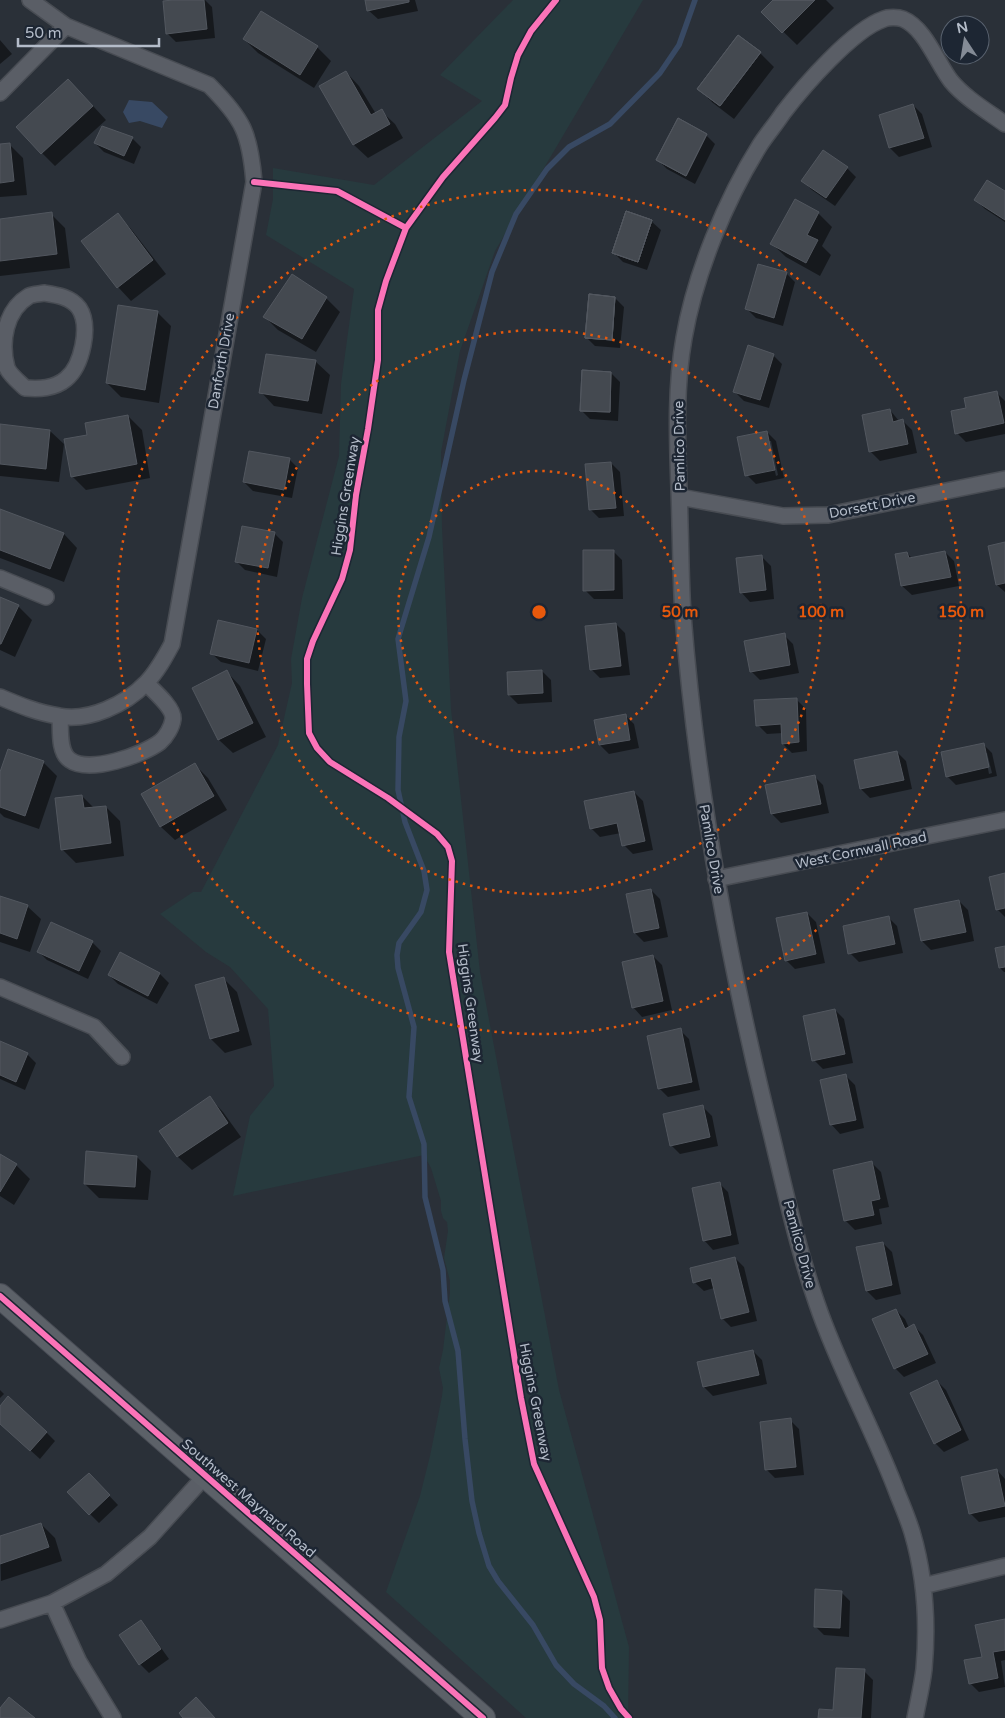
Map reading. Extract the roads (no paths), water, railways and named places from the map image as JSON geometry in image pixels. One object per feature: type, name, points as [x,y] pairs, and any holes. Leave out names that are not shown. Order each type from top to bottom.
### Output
[{"type":"main road","name":"Southwest Maynard Road","points":[[0,1296],[483,1718]]},
{"type":"street","name":"Danforth Drive","points":[[0,697],[27,708],[60,717],[83,716],[109,709],[146,683],[172,644],[254,182],[252,153],[242,124],[227,103],[209,85],[66,26],[30,0]]},
{"type":"street","name":"Pamlico Drive","points":[[915,1718],[924,1673],[926,1627],[923,1586],[912,1530],[870,1426],[840,1362],[817,1304],[804,1260],[750,1046],[716,879],[696,748],[683,611],[678,392],[684,338],[698,283],[711,243],[733,194],[761,144],[795,98],[836,54],[863,31],[886,18],[900,18],[915,28],[936,55],[952,83],[979,106],[1005,124]]},
{"type":"street","points":[[0,93],[66,26]]},
{"type":"street","points":[[44,294],[64,296],[78,307],[85,324],[85,337],[76,364],[66,379],[53,386],[39,389],[25,388],[4,372],[2,343],[8,319],[18,306],[31,295],[44,294]]},
{"type":"street","name":"Dorsett Drive","points":[[680,497],[783,516],[828,515],[1005,479]]},
{"type":"street","points":[[0,578],[46,597]]},
{"type":"street","points":[[60,717],[64,753],[70,761],[90,766],[105,765],[135,754],[160,742],[168,733],[173,719],[171,710],[146,683]]},
{"type":"street","name":"West Cornwall Road","points":[[716,879],[1005,820]]},
{"type":"street","points":[[0,988],[94,1027],[122,1058]]},
{"type":"street","points":[[0,1620],[52,1603],[106,1574],[150,1537],[205,1476]]},
{"type":"street","points":[[923,1586],[1005,1566]]},
{"type":"street","points":[[52,1603],[79,1662],[112,1718]]},
{"type":"water","points":[[129,100],[152,102],[168,117],[162,128],[140,121],[129,123],[123,112]]},
{"type":"waterway","points":[[615,1718],[604,1706],[574,1684],[556,1665],[533,1625],[498,1581],[489,1566],[472,1501],[458,1351],[445,1301],[443,1270],[425,1197],[424,1144],[409,1097],[414,1027],[398,968],[397,955],[399,943],[421,912],[427,890],[424,871],[405,822],[398,790],[399,737],[406,701],[398,639],[429,537],[464,380],[492,272],[516,214],[547,169],[569,147],[610,124],[660,73],[679,45],[695,0]]}]
